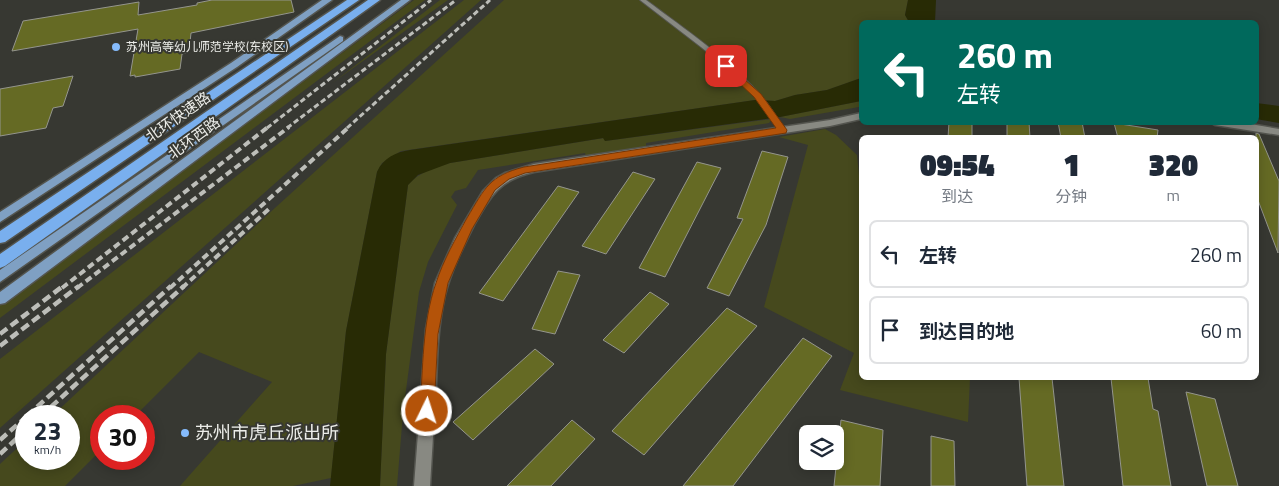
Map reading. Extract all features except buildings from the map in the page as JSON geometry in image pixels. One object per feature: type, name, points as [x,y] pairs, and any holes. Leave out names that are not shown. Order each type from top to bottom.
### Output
[{"type":"highway","name":"北环快速路","points":[[0,238],[352,0]]},
{"type":"highway","name":"北环快速路","points":[[0,262],[378,5]]},
{"type":"main road","points":[[0,218],[226,70],[328,0]]},
{"type":"main road","points":[[0,278],[378,5],[395,0]]},
{"type":"main road","name":"北环西路","points":[[0,299],[406,0]]},
{"type":"street","points":[[422,486],[432,334],[436,306],[442,283],[466,229],[491,187],[505,176],[524,170],[779,126],[830,123],[859,116]]},
{"type":"street","points":[[1234,125],[1279,132]]},
{"type":"lane","points":[[643,0],[696,40],[761,100],[779,126]]},
{"type":"shaded area","points":[[414,0],[425,0],[0,318],[0,305]]},
{"type":"shaded area","points":[[440,0],[448,0],[331,84]]},
{"type":"shaded area","points":[[464,0],[481,0],[26,405],[15,405],[15,415],[0,428],[0,359]]},
{"type":"shaded area","points":[[504,0],[908,0],[905,15],[908,20],[859,20],[859,79],[827,90],[795,95],[775,101],[755,100],[401,151],[382,163],[377,172],[346,331],[331,478],[293,486],[180,486],[272,382],[199,352],[146,405],[90,405],[90,461],[65,486],[0,486],[0,464],[15,450],[15,470],[80,470],[80,405],[64,405],[276,207]]},
{"type":"shaded area","points":[[908,0],[936,0],[935,20],[908,20],[905,15]]},
{"type":"shaded area","points":[[859,79],[859,101],[780,117],[605,141],[603,138],[450,163],[418,175],[408,185],[386,354],[380,486],[330,486],[346,331],[377,172],[386,159],[400,152],[410,150],[755,100],[775,101],[795,95],[827,90]]},
{"type":"shaded area","points":[[859,101],[859,107],[790,119],[780,117]]},
{"type":"shaded area","points":[[1259,103],[1279,106],[1279,123],[1259,120]]},
{"type":"shaded area","points":[[772,119],[769,123],[646,143],[646,149],[586,158],[585,153],[478,170],[466,188],[455,191],[451,197],[457,205],[428,262],[419,292],[403,413],[397,486],[380,486],[386,354],[408,185],[412,181],[427,171],[450,163],[604,138],[605,141]]},
{"type":"shaded area","points":[[825,129],[836,135],[857,155],[859,175],[859,380],[970,380],[968,422],[840,390],[854,353],[764,307],[808,145],[779,137]]},
{"type":"railway","points":[[267,128],[431,0]]},
{"type":"railway","points":[[287,128],[456,0]]},
{"type":"railway","points":[[347,128],[490,0]]},
{"type":"railway","points":[[62,288],[268,127]]},
{"type":"railway","points":[[77,288],[289,127]]},
{"type":"railway","points":[[170,288],[349,127]]},
{"type":"railway","points":[[182,288],[270,208]]},
{"type":"railway","points":[[0,334],[63,286]]},
{"type":"railway","points":[[0,346],[79,286]]},
{"type":"railway","points":[[39,405],[171,286]]},
{"type":"railway","points":[[53,405],[184,286]]},
{"type":"railway","points":[[0,440],[15,427]]},
{"type":"railway","points":[[0,454],[15,440]]},
{"type":"place","name":"苏州高等幼儿师范学校(东校区)","points":[[116,47]]},
{"type":"place","name":"苏州市虎丘派出所","points":[[185,433]]},
{"type":"route","points":[[427,411],[432,334],[442,283],[466,229],[491,187],[505,176],[524,170],[782,130],[758,96],[726,66]]}]
